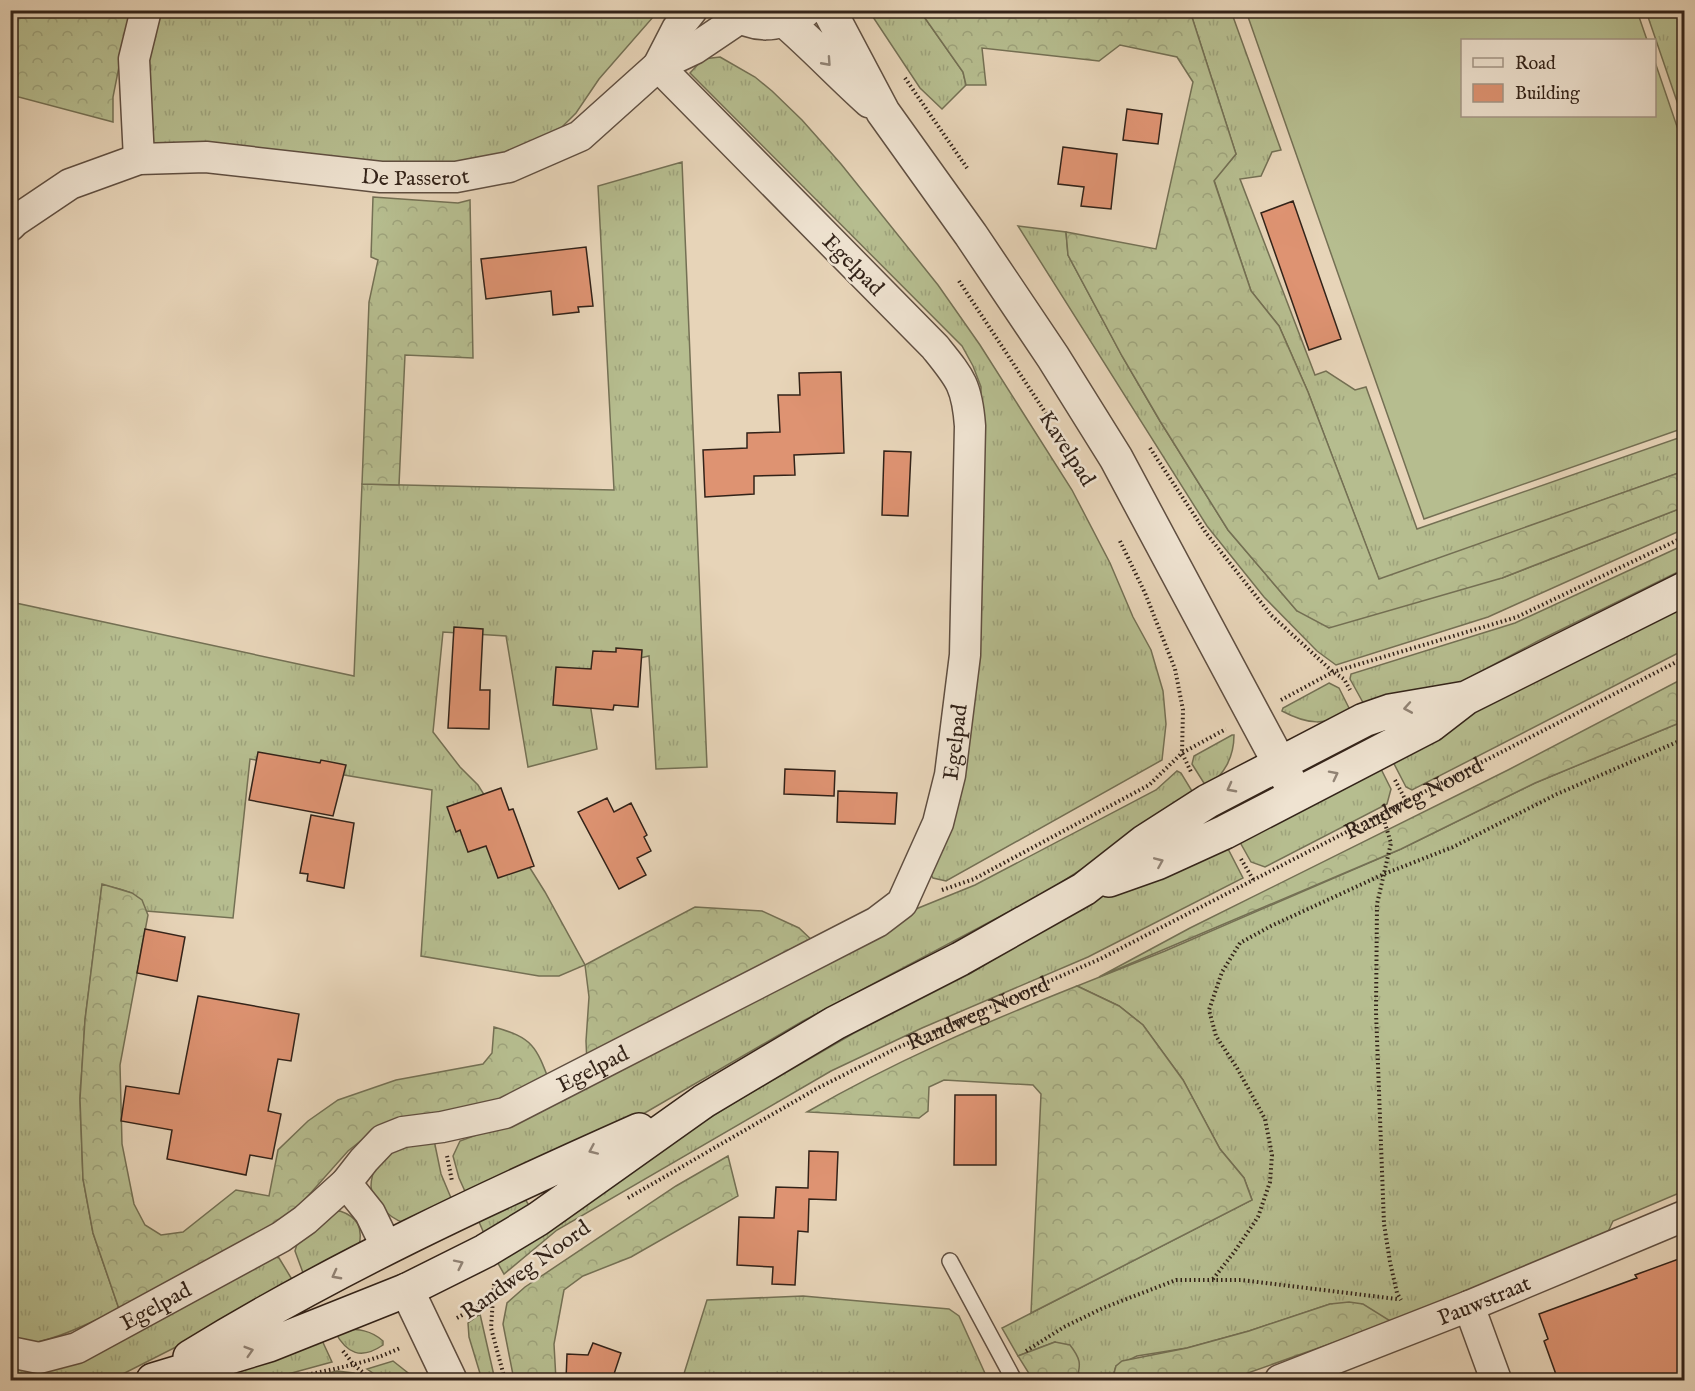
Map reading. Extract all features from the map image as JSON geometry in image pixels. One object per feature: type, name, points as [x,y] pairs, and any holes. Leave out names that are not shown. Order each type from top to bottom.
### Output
[{"type":"main road","name":"Kavelpad","points":[[829,10],[883,112],[977,244],[1053,357],[1116,459],[1296,795]]},
{"type":"main road","points":[[735,14],[755,23],[770,24],[795,16]]},
{"type":"main road","name":"Kavelpad","points":[[795,16],[811,44],[833,68],[883,112]]},
{"type":"main road","name":"Randweg Noord","points":[[1084,889],[1157,863],[1225,832],[1431,725],[1466,698],[1684,589]]},
{"type":"main road","name":"Randweg Noord","points":[[153,1380],[269,1345],[407,1290],[484,1251],[538,1219],[704,1101],[835,1023],[960,959],[1084,889],[1144,842],[1208,801],[1364,720],[1390,711],[1466,698]]},
{"type":"main road","name":"Randweg Noord","points":[[153,1380],[253,1318],[387,1248],[542,1173],[704,1101]]},
{"type":"main road","points":[[387,1248],[450,1380]]},
{"type":"street","points":[[139,159],[134,59],[146,10]]},
{"type":"street","name":"De Passerot","points":[[658,66],[677,28],[692,10]]},
{"type":"street","name":"De Passerot","points":[[10,226],[70,184],[139,159],[206,157],[381,177],[456,177],[509,168],[579,136],[658,66],[694,49],[735,14]]},
{"type":"street","name":"Egelpad","points":[[10,1352],[39,1358],[77,1348],[281,1237],[305,1220],[346,1183],[383,1140],[403,1132],[442,1127],[505,1113],[877,922],[902,903],[938,824],[950,775],[965,655],[970,426],[964,385],[935,347],[658,66]]},
{"type":"street","points":[[346,1183],[370,1213],[387,1248]]},
{"type":"street","name":"Pauwstraat","points":[[1280,1380],[1469,1306],[1684,1216]]},
{"type":"street","points":[[1469,1306],[1496,1380]]},
{"type":"lane","points":[[950,1262],[1014,1380]]},
{"type":"path","name":"Kavelpad","points":[[955,275],[1052,422]]},
{"type":"path","points":[[1116,532],[1145,593],[1175,669],[1183,710],[1182,753],[1208,801]]},
{"type":"path","points":[[902,903],[974,879],[1149,785],[1182,753],[1333,672],[1516,617],[1684,537]]},
{"type":"path","name":"Randweg Noord","points":[[625,1200],[816,1089],[899,1047],[1100,959],[1684,658]]},
{"type":"path","points":[[1213,1279],[1258,1216],[1270,1182],[1272,1155],[1265,1119],[1237,1068],[1216,1036],[1209,1010],[1222,972],[1240,943],[1271,926],[1384,874],[1453,847],[1557,794],[1684,739]]},
{"type":"path","points":[[1382,814],[1391,843],[1377,904],[1376,1012],[1384,1224],[1397,1293],[1417,1326]]},
{"type":"path","points":[[1225,832],[1254,881]]},
{"type":"path","name":"Randweg Noord","points":[[285,1380],[354,1365],[390,1352],[428,1334],[493,1298],[534,1260]]},
{"type":"path","points":[[1004,1363],[1064,1327],[1138,1293],[1176,1280],[1241,1280],[1402,1300]]},
{"type":"green space","points":[[10,11],[130,11],[113,97],[113,122],[11,95]]},
{"type":"green space","points":[[153,11],[655,11],[654,16],[599,79],[576,113],[561,128],[513,153],[474,168],[155,154],[135,105]]},
{"type":"green space","points":[[869,11],[920,11],[963,72],[966,85],[942,109],[920,88]]},
{"type":"green space","points":[[920,11],[1190,11],[1236,154],[1214,181],[1251,291],[1279,326],[1308,392],[1379,579],[1684,471],[1684,507],[1502,578],[1329,628],[1297,611],[1228,530],[1122,356],[1068,255],[1066,232],[1156,249],[1193,82],[1177,57],[1120,45],[1099,61],[982,48],[986,85],[966,85],[963,72]]},
{"type":"green space","points":[[1190,11],[1231,11],[1281,150],[1272,152],[1261,176],[1240,179],[1315,375],[1326,371],[1355,390],[1366,387],[1417,529],[1684,436],[1684,471],[1379,580],[1308,392],[1279,326],[1251,291],[1214,180],[1236,154]]},
{"type":"green space","points":[[1246,11],[1637,11],[1647,39],[1461,39],[1461,117],[1656,117],[1656,65],[1684,147],[1684,428],[1424,519]]},
{"type":"green space","points":[[1646,11],[1684,11],[1684,122],[1656,39]]},
{"type":"green space","points":[[720,57],[755,77],[802,120],[841,164],[938,285],[980,345],[1072,490],[1151,650],[1163,691],[1166,724],[1162,760],[946,881],[933,878],[928,871],[976,639],[981,387],[962,346],[690,73],[703,59]]},
{"type":"green space","points":[[682,162],[707,767],[656,769],[649,656],[585,670],[597,749],[528,767],[506,636],[443,632],[433,732],[460,767],[478,785],[545,892],[585,965],[559,976],[539,976],[421,956],[432,790],[250,759],[233,918],[146,911],[134,895],[102,885],[85,1020],[80,1099],[83,1179],[93,1233],[119,1309],[81,1327],[50,1338],[22,1344],[11,1343],[11,602],[354,676],[362,484],[614,490],[598,186]]},
{"type":"green space","points":[[373,197],[458,203],[470,200],[473,358],[405,355],[399,485],[362,484],[369,302],[378,260],[371,257]]},
{"type":"green space","points":[[1018,226],[1066,232],[1068,255],[1160,421],[1228,530],[1297,611],[1502,578],[1684,507],[1684,529],[1488,617],[1336,665],[1317,651],[1264,597],[1207,526]]},
{"type":"green space","points":[[1684,545],[1684,569],[1538,641],[1450,688],[1366,708],[1350,679],[1351,674],[1515,623]]},
{"type":"green space","points":[[1684,606],[1684,650],[1412,790],[1406,787],[1390,756]]},
{"type":"green space","points":[[1684,678],[1684,721],[1535,783],[1401,849],[1099,977],[1190,928],[1508,770]]},
{"type":"green space","points":[[1329,683],[1339,688],[1352,714],[1317,722],[1301,719],[1282,711],[1283,708]]},
{"type":"green space","points":[[1684,721],[1684,1191],[1613,1221],[1607,1234],[1392,1322],[1330,1304],[1249,1331],[1187,1348],[1137,1356],[1116,1366],[1112,1380],[1076,1380],[1079,1373],[1055,1342],[1018,1356],[1002,1328],[1252,1200],[1244,1178],[1220,1149],[1183,1080],[1143,1025],[1119,1006],[1077,986],[1165,951],[1401,849],[1535,783]]},
{"type":"green space","points":[[1234,735],[1234,743],[1227,765],[1207,788],[1192,764],[1194,756]]},
{"type":"green space","points":[[1377,761],[1391,789],[1387,804],[1265,867],[1251,862],[1236,835]]},
{"type":"green space","points":[[1177,771],[1181,773],[1195,796],[1048,891],[803,1021],[612,1132],[468,1198],[453,1156],[460,1141],[526,1117],[911,911],[975,885],[1156,790]]},
{"type":"green space","points":[[1224,841],[1243,878],[1088,957],[922,1028],[831,1071],[557,1230],[504,1274],[495,1258],[644,1158],[742,1098],[854,1033],[971,973],[1117,885]]},
{"type":"green space","points":[[102,884],[132,893],[142,900],[148,915],[120,1065],[122,1144],[134,1204],[145,1225],[161,1235],[183,1232],[236,1190],[269,1196],[278,1150],[308,1121],[338,1100],[396,1080],[483,1064],[492,1053],[494,1027],[517,1035],[531,1045],[541,1060],[550,1083],[488,1109],[367,1136],[348,1151],[292,1214],[263,1233],[119,1309],[93,1233],[83,1179],[80,1099],[85,1020]]},
{"type":"green space","points":[[695,907],[762,911],[799,928],[817,945],[587,1064],[589,997],[585,965]]},
{"type":"green space","points":[[1077,986],[1119,1006],[1143,1025],[1183,1080],[1220,1149],[1244,1178],[1252,1200],[1031,1313],[1041,1094],[1033,1085],[944,1080],[929,1087],[928,1111],[919,1118],[807,1112],[872,1076],[939,1044]]},
{"type":"green space","points":[[434,1140],[441,1174],[454,1205],[417,1222],[405,1223],[385,1211],[375,1199],[371,1186],[374,1170],[380,1155],[398,1146]]},
{"type":"green space","points":[[728,1156],[738,1196],[631,1257],[583,1276],[564,1290],[554,1344],[556,1380],[514,1380],[503,1324],[507,1303],[525,1287],[676,1186]]},
{"type":"green space","points":[[522,1194],[530,1207],[486,1238],[476,1215]]},
{"type":"green space","points":[[340,1211],[351,1216],[358,1224],[359,1246],[306,1281],[295,1251],[298,1240],[330,1213]]},
{"type":"green space","points":[[266,1254],[279,1258],[296,1286],[111,1380],[11,1380],[10,1368],[32,1367]]},
{"type":"green space","points":[[803,1296],[949,1309],[959,1316],[988,1380],[682,1380],[707,1300]]},
{"type":"green space","points":[[1349,1302],[1363,1304],[1392,1322],[1228,1380],[1112,1380],[1116,1366],[1122,1361],[1187,1348],[1249,1331],[1330,1304]]},
{"type":"green space","points":[[480,1314],[495,1380],[482,1380],[469,1337],[468,1323]]},
{"type":"green space","points":[[343,1329],[369,1332],[383,1341],[383,1345],[368,1352],[350,1350],[335,1332]]},
{"type":"green space","points":[[320,1336],[332,1362],[266,1380],[196,1380]]},
{"type":"green space","points":[[1055,1342],[1070,1345],[1076,1354],[1079,1370],[1076,1380],[1033,1380],[1018,1356]]},
{"type":"green space","points":[[393,1361],[417,1380],[383,1380],[367,1369]]},
{"type":"green space","points":[[337,1371],[354,1373],[361,1380],[300,1380]]},
{"type":"building","points":[[1127,109],[1162,114],[1158,144],[1123,140]]},
{"type":"building","points":[[1063,147],[1117,154],[1111,209],[1081,206],[1084,187],[1058,184]]},
{"type":"building","points":[[1293,201],[1341,339],[1309,350],[1261,213]]},
{"type":"building","points":[[586,247],[593,306],[578,307],[579,312],[553,315],[551,291],[486,299],[481,259]]},
{"type":"building","points":[[841,372],[844,453],[794,455],[795,475],[754,476],[754,494],[705,497],[703,450],[747,448],[747,433],[780,432],[778,395],[800,395],[799,373]]},
{"type":"building","points":[[884,451],[911,452],[908,516],[882,515]]},
{"type":"building","points":[[454,627],[483,629],[480,690],[490,690],[489,729],[448,728]]},
{"type":"building","points":[[616,648],[642,650],[638,707],[614,705],[613,710],[553,705],[556,667],[591,669],[593,651],[616,652]]},
{"type":"building","points":[[258,752],[320,763],[321,760],[346,765],[333,816],[249,800]]},
{"type":"building","points":[[785,769],[835,771],[834,796],[784,794]]},
{"type":"building","points":[[501,788],[509,810],[513,809],[534,866],[498,878],[486,846],[468,852],[460,830],[456,832],[447,807]]},
{"type":"building","points":[[838,791],[897,793],[895,824],[837,822]]},
{"type":"building","points":[[607,798],[614,812],[631,803],[647,835],[644,837],[651,851],[637,858],[646,875],[619,889],[578,812]]},
{"type":"building","points":[[311,815],[354,823],[344,888],[307,881],[308,874],[300,873]]},
{"type":"building","points":[[145,929],[185,937],[177,981],[137,973]]},
{"type":"building","points":[[198,996],[299,1014],[291,1061],[278,1059],[268,1111],[281,1114],[272,1159],[250,1155],[246,1175],[167,1159],[172,1130],[121,1121],[126,1086],[179,1094]]},
{"type":"building","points":[[955,1095],[996,1095],[996,1165],[954,1165]]},
{"type":"building","points":[[809,1151],[838,1152],[836,1200],[809,1199],[808,1232],[798,1231],[795,1285],[772,1284],[773,1267],[737,1265],[739,1217],[774,1218],[776,1187],[808,1188]]},
{"type":"building","points":[[1684,1257],[1684,1380],[1558,1380],[1544,1341],[1548,1339],[1539,1314],[1637,1278],[1635,1275]]},
{"type":"building","points":[[593,1343],[621,1353],[612,1380],[566,1380],[567,1354],[588,1355]]}]
